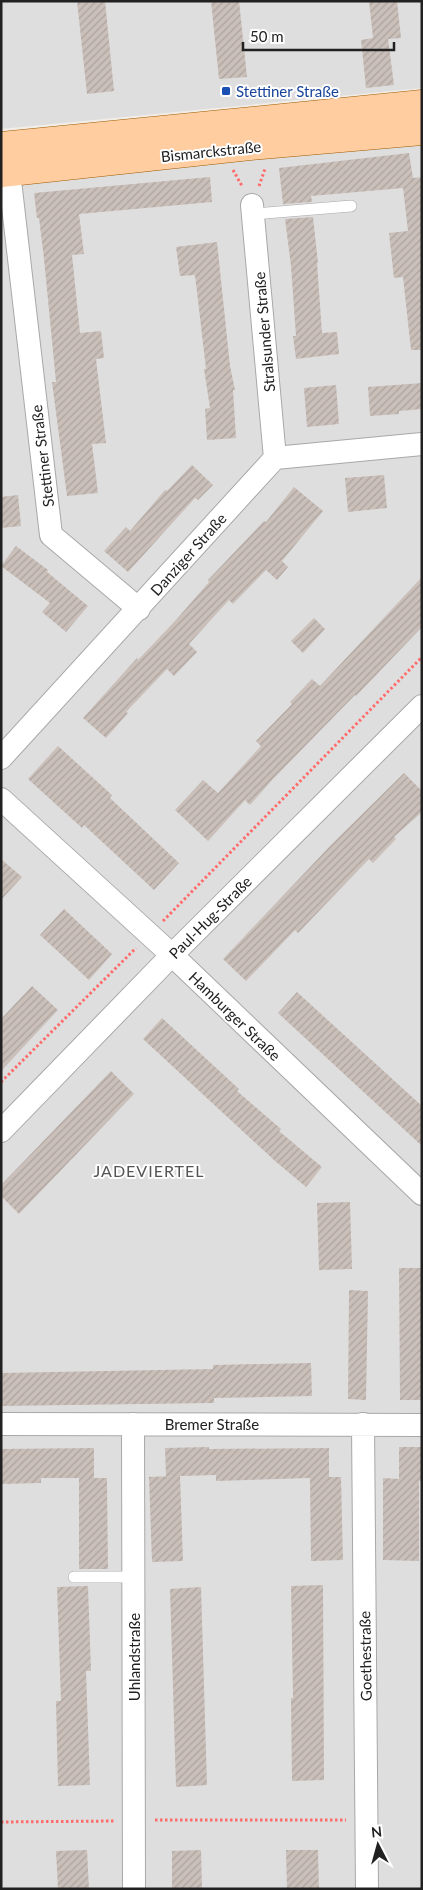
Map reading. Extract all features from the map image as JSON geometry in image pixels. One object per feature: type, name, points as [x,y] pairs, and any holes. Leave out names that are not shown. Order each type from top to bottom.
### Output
[{"type":"main road","name":"Bismarckstraße","points":[[1,146],[422,104]]},
{"type":"main road","name":"Bismarckstraße","points":[[5,173],[274,144],[422,131]]},
{"type":"street","name":"Stettiner Straße","points":[[5,173],[51,535],[140,609]]},
{"type":"street","name":"Stralsunder Straße","points":[[252,210],[275,458]]},
{"type":"street","points":[[275,458],[422,444]]},
{"type":"street","name":"Danziger Straße","points":[[1,758],[140,609],[275,458]]},
{"type":"street","name":"Paul-Hug-Straße","points":[[1,1131],[172,955],[422,706]]},
{"type":"street","name":"Hamburger Straße","points":[[1,799],[172,955],[422,1194]]},
{"type":"street","name":"Bremer Straße","points":[[1,1424],[422,1425]]},
{"type":"street","name":"Uhlandstraße","points":[[133,1424],[134,1889]]},
{"type":"street","name":"Goethestraße","points":[[363,1424],[367,1889]]},
{"type":"lane","points":[[252,210],[351,206]]},
{"type":"lane","points":[[74,1577],[134,1577]]},
{"type":"path","points":[[252,210],[274,144]]},
{"type":"path","points":[[221,150],[252,210]]},
{"type":"path","points":[[1,1082],[150,935],[422,657]]},
{"type":"path","points":[[1,1822],[367,1820]]},
{"type":"shaded area","points":[[1,1],[422,1],[422,88],[1,129]]},
{"type":"shaded area","points":[[422,140],[422,1889],[1,1889],[1,185]]},
{"type":"building","points":[[77,1],[105,1],[114,91],[87,94]]},
{"type":"building","points":[[211,1],[239,1],[247,77],[219,79]]},
{"type":"building","points":[[369,1],[397,1],[401,38],[388,39],[394,85],[366,88],[361,40],[373,38]]},
{"type":"building","points":[[409,153],[413,178],[422,177],[422,350],[411,350],[403,277],[394,278],[389,233],[408,231],[403,188],[311,196],[312,202],[283,204],[279,168]]},
{"type":"building","points":[[210,177],[212,202],[79,214],[84,254],[72,255],[80,333],[101,331],[104,358],[96,359],[106,443],[92,444],[98,493],[67,496],[52,382],[56,382],[44,259],[34,193]]},
{"type":"building","points":[[313,217],[322,333],[337,332],[339,354],[296,359],[293,336],[296,336],[291,266],[285,219]]},
{"type":"building","points":[[217,242],[230,366],[235,390],[233,390],[236,438],[207,440],[205,409],[210,408],[204,369],[206,369],[195,275],[180,276],[176,247]]},
{"type":"building","points":[[422,383],[422,409],[399,411],[399,414],[370,416],[368,387]]},
{"type":"building","points":[[336,385],[339,424],[307,427],[304,388]]},
{"type":"building","points":[[192,465],[213,485],[198,500],[195,498],[128,572],[104,551],[126,527],[130,531],[165,490],[167,491]]},
{"type":"building","points":[[384,475],[387,508],[348,512],[345,478]]},
{"type":"building","points":[[294,487],[323,511],[282,561],[288,567],[277,580],[266,570],[233,604],[229,600],[189,644],[197,652],[174,676],[167,669],[126,712],[128,713],[106,738],[83,718],[137,658],[138,660],[176,620],[209,582],[208,580],[264,521],[266,522]]},
{"type":"building","points":[[18,495],[21,526],[1,528],[1,497]]},
{"type":"building","points":[[16,546],[48,570],[47,572],[88,606],[66,632],[42,612],[50,603],[1,566]]},
{"type":"building","points":[[422,577],[422,627],[273,779],[250,805],[245,800],[208,841],[175,810],[203,780],[218,793],[261,746],[256,741],[292,704],[290,702],[312,679],[320,686]]},
{"type":"building","points":[[314,618],[325,629],[303,653],[291,641]]},
{"type":"building","points":[[58,746],[112,795],[110,798],[179,863],[154,890],[84,825],[82,828],[28,779]]},
{"type":"building","points":[[404,773],[422,791],[422,812],[394,837],[396,839],[373,863],[369,859],[298,933],[295,930],[246,981],[223,959],[331,845]]},
{"type":"building","points":[[1,859],[22,877],[1,900]]},
{"type":"building","points":[[64,909],[112,954],[89,980],[40,935]]},
{"type":"building","points":[[32,986],[58,1010],[1,1071],[1,1019]]},
{"type":"building","points":[[297,992],[422,1106],[422,1146],[278,1013]]},
{"type":"building","points":[[162,1018],[239,1089],[237,1091],[281,1129],[279,1131],[322,1167],[306,1187],[275,1161],[143,1039]]},
{"type":"building","points":[[111,1071],[134,1094],[19,1214],[1,1196],[1,1185]]},
{"type":"building","points":[[350,1202],[352,1269],[319,1270],[317,1203]]},
{"type":"building","points":[[399,1268],[422,1268],[422,1400],[400,1400]]},
{"type":"building","points":[[349,1290],[368,1291],[366,1400],[348,1399]]},
{"type":"building","points":[[311,1363],[312,1396],[214,1398],[214,1403],[1,1406],[1,1373],[213,1369],[213,1365]]},
{"type":"building","points":[[209,1447],[209,1449],[329,1448],[329,1477],[341,1477],[343,1560],[311,1561],[310,1478],[216,1481],[216,1475],[180,1476],[183,1561],[152,1562],[149,1477],[174,1476],[166,1476],[165,1448]]},
{"type":"building","points":[[399,1447],[422,1447],[422,1481],[419,1481],[419,1561],[383,1560],[383,1478],[399,1479]]},
{"type":"building","points":[[94,1448],[94,1478],[107,1478],[108,1569],[79,1569],[79,1478],[41,1478],[41,1483],[1,1484],[1,1449]]},
{"type":"building","points":[[323,1585],[324,1780],[292,1781],[291,1586]]},
{"type":"building","points":[[88,1586],[91,1671],[86,1671],[90,1785],[58,1786],[56,1701],[61,1701],[57,1587]]},
{"type":"building","points":[[201,1587],[207,1785],[176,1787],[170,1589]]},
{"type":"building","points":[[87,1850],[89,1889],[58,1889],[56,1851]]},
{"type":"building","points":[[201,1850],[202,1889],[172,1889],[172,1851]]},
{"type":"building","points":[[286,1850],[318,1850],[319,1889],[287,1889]]},
{"type":"place","name":"Stettiner Straße","points":[[226,91]]},
{"type":"district","name":"JADEVIERTEL","points":[[149,1170]]}]
